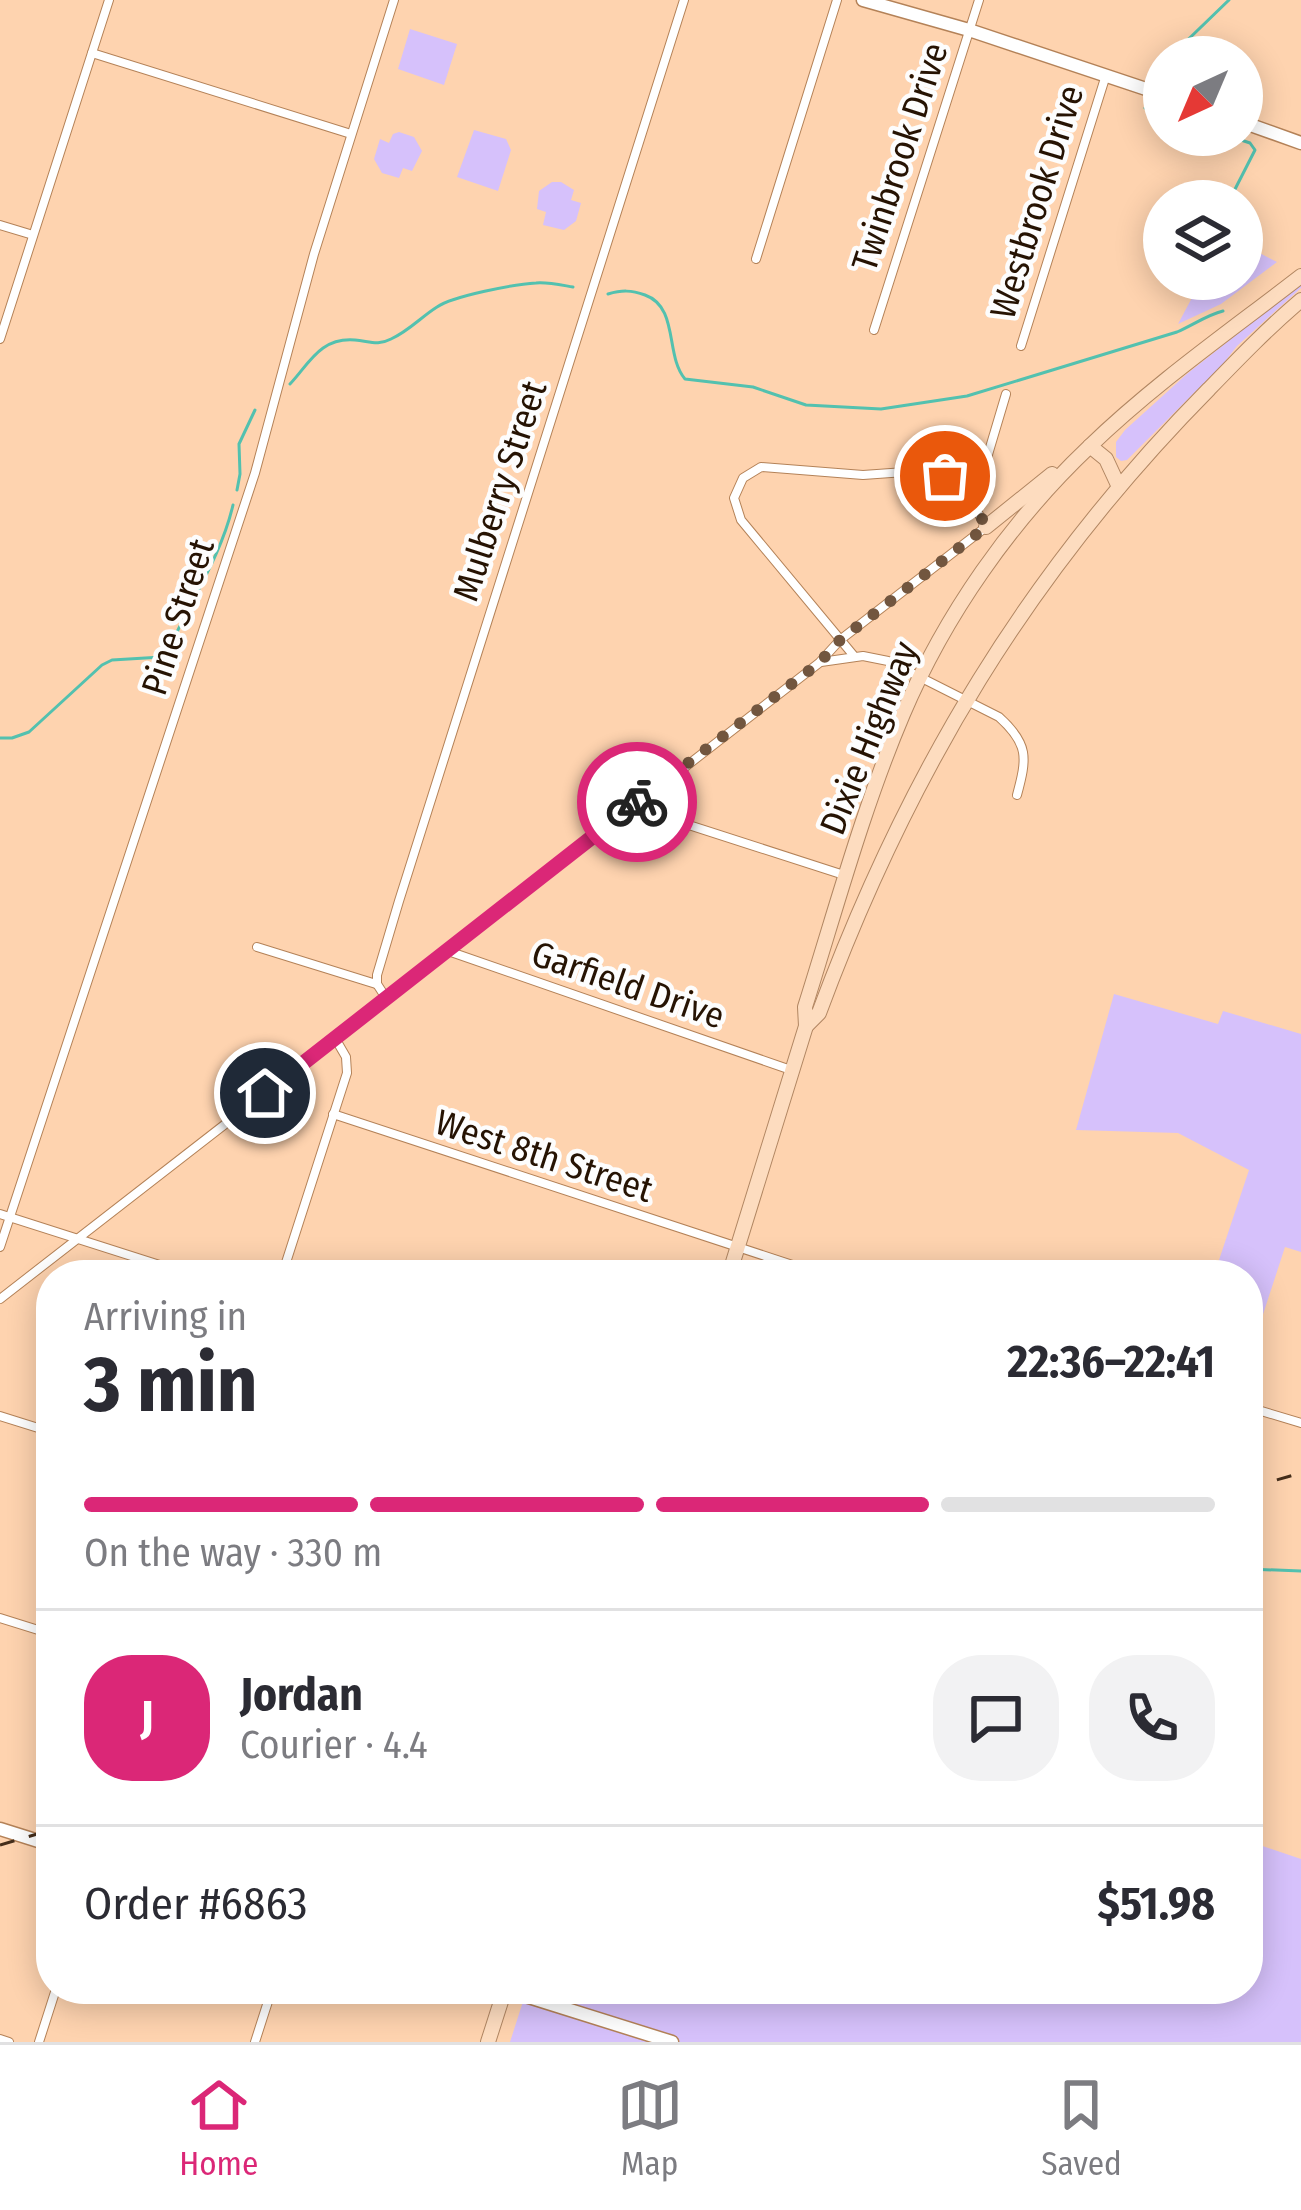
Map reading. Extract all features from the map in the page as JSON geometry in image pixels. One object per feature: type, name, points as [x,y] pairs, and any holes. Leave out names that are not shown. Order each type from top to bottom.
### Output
[{"type":"main road","name":"Dixie Highway","points":[[734,1260],[806,1026],[805,1007],[889,748],[951,623],[1024,517],[1090,446],[1301,276]]},
{"type":"main road","name":"Dixie Highway","points":[[806,1026],[819,1013],[899,823],[966,699],[1032,598],[1119,487],[1187,411],[1297,302]]},
{"type":"main road","points":[[986,527],[1090,446],[1106,459],[1119,487]]},
{"type":"main road","points":[[488,2042],[499,2004]]},
{"type":"street","points":[[0,339],[109,0]]},
{"type":"street","name":"Pine Street","points":[[0,1247],[5,1216],[254,472],[314,254],[394,0]]},
{"type":"street","name":"Mulberry Street","points":[[376,984],[432,793],[684,0]]},
{"type":"street","points":[[756,260],[837,0]]},
{"type":"street","points":[[863,0],[1143,88]]},
{"type":"street","name":"Twinbrook Drive","points":[[874,330],[979,0]]},
{"type":"street","points":[[92,53],[351,134]]},
{"type":"street","name":"Westbrook Drive","points":[[1021,346],[1106,75]]},
{"type":"street","points":[[1263,129],[1301,143]]},
{"type":"street","points":[[0,225],[33,235]]},
{"type":"street","points":[[49,1260],[819,663],[840,640],[986,527],[975,505],[976,487],[1006,394]]},
{"type":"street","points":[[854,656],[741,520],[734,498],[742,478],[761,467],[863,475],[919,471],[976,487]]},
{"type":"street","points":[[819,663],[854,656],[888,661],[999,717],[1024,753],[1017,794]]},
{"type":"street","points":[[631,807],[847,876]]},
{"type":"street","points":[[257,946],[376,984],[386,998]]},
{"type":"street","name":"Garfield Drive","points":[[447,951],[793,1071]]},
{"type":"street","points":[[287,1260],[347,1065],[335,1038]]},
{"type":"street","name":"West 8th Street","points":[[333,1114],[773,1260]]},
{"type":"street","points":[[5,1216],[143,1260]]},
{"type":"street","points":[[0,1299],[36,1271]]},
{"type":"street","points":[[1263,1412],[1301,1423]]},
{"type":"street","points":[[0,1416],[36,1427]]},
{"type":"street","points":[[0,1618],[36,1629]]},
{"type":"street","points":[[0,1829],[36,1840]]},
{"type":"street","points":[[39,2042],[51,2004]]},
{"type":"street","points":[[255,2042],[267,2004]]},
{"type":"street","points":[[552,2004],[672,2042]]},
{"type":"street","points":[[0,2039],[9,2042]]},
{"type":"shaded area","points":[[410,29],[457,44],[444,85],[398,69]]},
{"type":"shaded area","points":[[474,130],[506,139],[511,150],[498,191],[457,177]]},
{"type":"shaded area","points":[[399,132],[414,137],[422,151],[412,171],[403,168],[399,178],[382,173],[374,159],[380,139],[389,143]]},
{"type":"shaded area","points":[[552,182],[574,190],[571,200],[581,203],[576,221],[564,230],[543,225],[546,212],[537,209],[539,191]]},
{"type":"shaded area","points":[[1263,255],[1277,262],[1263,272]]},
{"type":"shaded area","points":[[1301,284],[1127,460],[1116,457],[1116,442],[1125,430],[1188,373]]},
{"type":"shaded area","points":[[1191,300],[1226,300],[1221,304],[1178,324]]},
{"type":"shaded area","points":[[1114,994],[1218,1024],[1223,1011],[1301,1034],[1301,1252],[1285,1247],[1263,1314],[1263,1260],[1219,1260],[1249,1170],[1178,1133],[1076,1130]]},
{"type":"shaded area","points":[[1263,1846],[1301,1859],[1301,2042],[510,2042],[522,2004],[1263,2004]]},
{"type":"waterway","points":[[1192,36],[1229,0]]},
{"type":"waterway","points":[[1240,180],[1252,156]]},
{"type":"waterway","points":[[290,384],[324,347],[343,340],[386,341],[456,299],[526,284],[573,287]]},
{"type":"waterway","points":[[608,294],[631,291],[656,301],[685,379],[753,387],[806,405],[881,409],[967,396],[1177,332],[1223,311]]},
{"type":"waterway","points":[[237,490],[239,444],[255,410]]},
{"type":"waterway","points":[[0,738],[29,732],[102,665],[112,660],[162,657],[213,561],[233,505]]},
{"type":"waterway","points":[[1263,1570],[1301,1571]]},
{"type":"railway","points":[[1263,1484],[1301,1473]]},
{"type":"railway","points":[[0,1845],[36,1834]]},
{"type":"way so far","points":[[637,802],[986,527],[975,505],[976,487],[945,476]]},
{"type":"route","points":[[265,1093],[637,802]]}]
